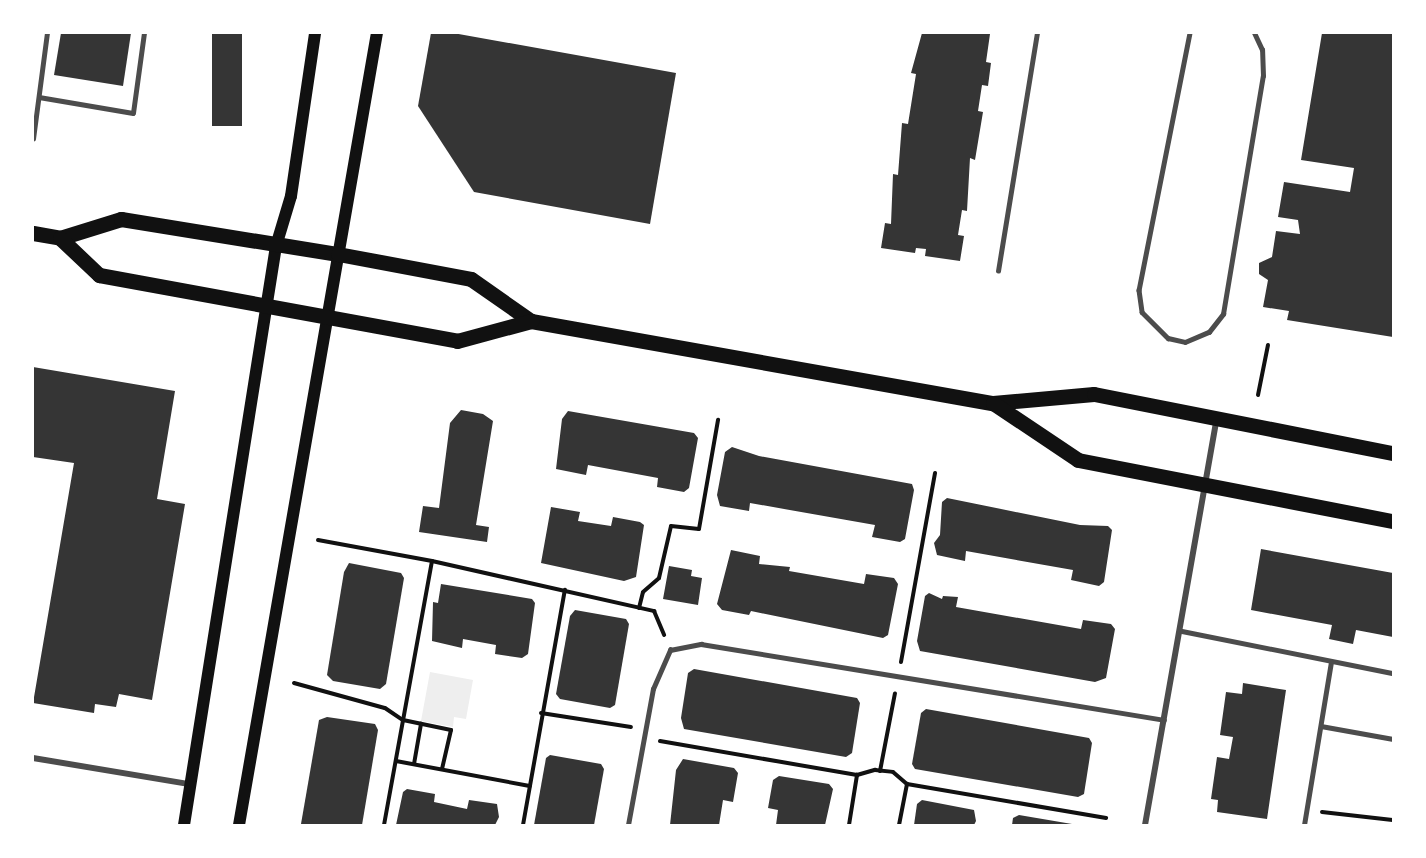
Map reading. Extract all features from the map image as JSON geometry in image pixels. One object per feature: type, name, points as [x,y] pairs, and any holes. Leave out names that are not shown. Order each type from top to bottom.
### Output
[{"type":"main road","points":[[184,825],[188,784],[276,246],[291,196],[315,33]]},
{"type":"main road","points":[[239,825],[330,315],[338,254],[377,33]]},
{"type":"main road","points":[[33,233],[60,238],[122,219],[276,246],[338,254],[471,279],[531,321],[993,403],[1094,394],[1393,453]]},
{"type":"main road","points":[[60,238],[99,275],[330,315],[457,341],[531,321]]},
{"type":"main road","points":[[993,403],[1078,460],[1393,520]]},
{"type":"street","points":[[1145,825],[1182,631],[1217,417]]},
{"type":"street","points":[[33,758],[188,784]]},
{"type":"lane","points":[[33,139],[47,33]]},
{"type":"lane","points":[[39,97],[133,113],[144,33]]},
{"type":"lane","points":[[998,271],[1037,33]]},
{"type":"lane","points":[[1190,33],[1139,290],[1142,312],[1168,338],[1185,342],[1209,332],[1223,314],[1263,76],[1262,50],[1254,33]]},
{"type":"lane","points":[[1182,631],[1393,673]]},
{"type":"lane","points":[[628,825],[653,689],[670,650],[702,644],[1164,720]]},
{"type":"lane","points":[[1304,825],[1331,662]]},
{"type":"lane","points":[[1321,726],[1393,739]]},
{"type":"path","points":[[1258,395],[1268,345]]},
{"type":"path","points":[[639,608],[642,592],[660,578],[671,526],[699,529],[718,420]]},
{"type":"path","points":[[880,771],[935,473]]},
{"type":"path","points":[[318,540],[432,561],[654,611],[670,650]]},
{"type":"path","points":[[384,825],[432,561]]},
{"type":"path","points":[[524,825],[541,714],[565,590]]},
{"type":"path","points":[[294,683],[385,708],[403,720],[451,730],[442,770]]},
{"type":"path","points":[[541,714],[646,729]]},
{"type":"path","points":[[414,764],[421,724]]},
{"type":"path","points":[[645,738],[857,775],[880,771],[893,772],[907,784],[1106,818]]},
{"type":"path","points":[[396,761],[530,786]]},
{"type":"path","points":[[849,825],[857,775]]},
{"type":"path","points":[[899,825],[907,784]]},
{"type":"path","points":[[1307,811],[1393,820]]},
{"type":"shaded area","points":[[430,672],[473,680],[466,719],[454,717],[453,727],[421,721]]},
{"type":"building","points":[[61,33],[131,33],[123,86],[54,75]]},
{"type":"building","points":[[212,33],[242,33],[242,126],[212,126]]},
{"type":"building","points":[[431,33],[453,33],[676,73],[650,224],[474,192],[418,106]]},
{"type":"building","points":[[922,33],[996,33],[990,34],[986,62],[991,63],[988,86],[982,85],[978,111],[983,112],[975,160],[970,158],[967,211],[962,210],[958,235],[964,236],[960,261],[925,256],[926,249],[916,248],[915,253],[881,248],[885,223],[891,224],[893,174],[898,175],[902,123],[908,124],[916,74],[911,73]]},
{"type":"building","points":[[1322,33],[1393,33],[1393,337],[1287,320],[1289,311],[1263,307],[1268,280],[1259,274],[1259,263],[1272,257],[1276,231],[1300,234],[1298,220],[1278,217],[1284,182],[1350,192],[1354,168],[1301,160]]},
{"type":"building","points":[[33,367],[175,391],[157,499],[185,504],[152,700],[119,694],[116,707],[95,704],[94,713],[33,703],[74,463],[33,457]]},
{"type":"building","points":[[461,410],[483,414],[493,421],[476,525],[489,527],[487,542],[419,532],[423,506],[439,508],[450,423]]},
{"type":"building","points":[[568,411],[694,433],[698,438],[689,488],[684,492],[657,487],[658,478],[588,465],[586,475],[556,469],[562,419]]},
{"type":"building","points":[[732,447],[759,456],[912,484],[914,490],[905,539],[900,542],[872,537],[875,525],[750,503],[749,511],[720,506],[717,495],[725,452]]},
{"type":"building","points":[[947,498],[1080,525],[1108,526],[1112,530],[1104,582],[1099,586],[1071,580],[1073,570],[966,551],[965,561],[937,555],[934,543],[940,535],[942,502]]},
{"type":"building","points":[[551,507],[580,512],[578,521],[611,526],[613,517],[640,522],[644,525],[636,577],[624,581],[541,563]]},
{"type":"building","points":[[1261,549],[1393,573],[1393,637],[1356,630],[1353,644],[1329,639],[1332,625],[1251,610]]},
{"type":"building","points":[[731,550],[760,556],[759,564],[790,567],[789,571],[864,584],[866,574],[894,578],[898,584],[888,635],[883,638],[751,611],[749,615],[722,610],[717,604]]},
{"type":"building","points":[[349,563],[401,573],[404,578],[386,684],[380,689],[333,681],[327,675],[344,572]]},
{"type":"building","points":[[669,566],[692,570],[691,576],[702,578],[698,605],[663,599]]},
{"type":"building","points":[[441,584],[532,599],[535,603],[528,654],[522,658],[495,654],[496,645],[463,639],[462,648],[432,641],[433,602],[438,603]]},
{"type":"building","points":[[929,593],[942,599],[943,596],[958,597],[956,607],[1081,629],[1083,620],[1111,624],[1115,629],[1106,678],[1095,682],[920,651],[917,641],[925,596]]},
{"type":"building","points":[[575,610],[626,619],[629,624],[615,705],[610,708],[560,699],[556,694],[570,616]]},
{"type":"building","points":[[694,669],[857,698],[860,703],[852,753],[846,757],[684,729],[681,718],[688,673]]},
{"type":"building","points":[[1243,683],[1286,690],[1267,819],[1217,812],[1218,800],[1211,799],[1217,757],[1229,759],[1233,737],[1220,735],[1226,692],[1242,694]]},
{"type":"building","points":[[926,709],[1089,738],[1092,743],[1084,794],[1078,797],[915,769],[912,764],[921,713]]},
{"type":"building","points":[[327,717],[375,724],[378,730],[362,825],[301,824],[319,720]]},
{"type":"building","points":[[550,755],[601,764],[604,769],[594,825],[534,825],[546,758]]},
{"type":"building","points":[[683,759],[734,768],[738,773],[733,802],[723,800],[719,825],[670,825],[676,770]]},
{"type":"building","points":[[779,776],[829,784],[833,789],[825,825],[776,825],[778,810],[768,808],[773,780]]},
{"type":"building","points":[[407,789],[435,794],[434,802],[467,809],[469,800],[497,804],[499,817],[495,825],[396,825],[403,792]]},
{"type":"building","points":[[922,800],[974,810],[976,821],[974,825],[914,825],[917,804]]},
{"type":"building","points":[[1019,815],[1072,825],[1012,825],[1013,818]]}]
